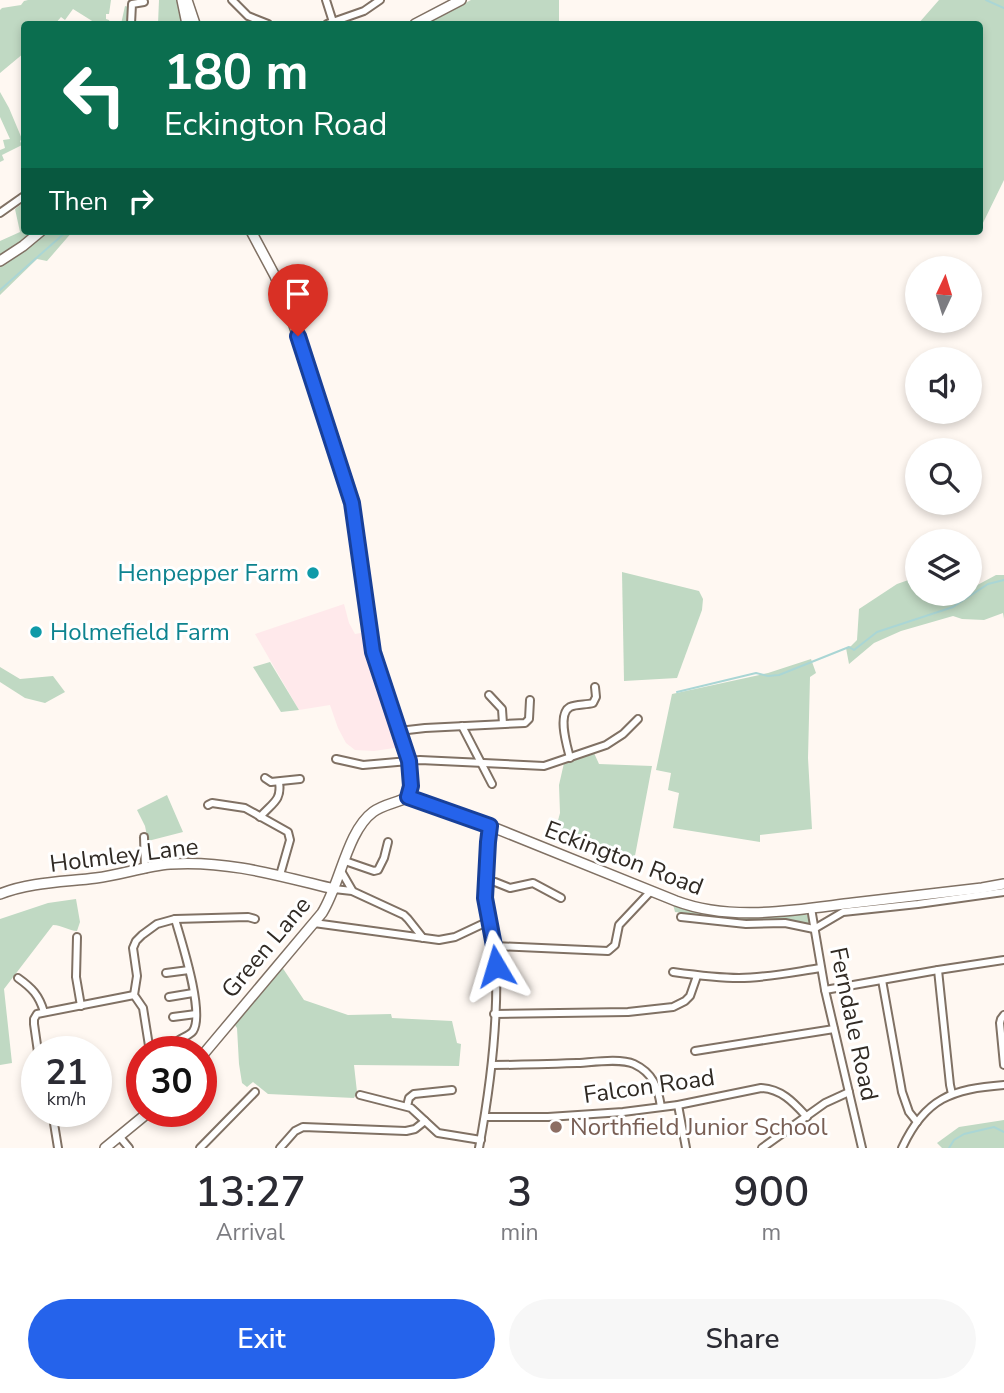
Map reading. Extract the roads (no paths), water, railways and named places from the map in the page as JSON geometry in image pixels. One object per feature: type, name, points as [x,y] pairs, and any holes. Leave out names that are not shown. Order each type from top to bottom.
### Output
[{"type":"main road","points":[[184,0],[187,21]]},
{"type":"main road","points":[[184,0],[194,21]]},
{"type":"main road","points":[[421,21],[461,0]]},
{"type":"main road","points":[[0,261],[36,235]]},
{"type":"main road","points":[[253,235],[286,302],[352,503],[373,652],[409,761],[411,786],[408,797]]},
{"type":"main road","name":"Green Lane","points":[[217,1038],[326,907],[357,832],[367,817],[376,810],[408,797]]},
{"type":"main road","name":"Eckington Road","points":[[408,797],[490,826],[692,907],[720,912],[811,908],[1004,884]]},
{"type":"main road","name":"Holmley Lane","points":[[0,894],[27,886],[104,877],[166,864],[235,866],[334,888]]},
{"type":"main road","points":[[105,1148],[130,1127]]},
{"type":"street","points":[[232,0],[254,21]]},
{"type":"street","points":[[326,0],[330,21]]},
{"type":"street","points":[[336,21],[364,11],[380,0]]},
{"type":"street","points":[[131,21],[132,4],[144,2]]},
{"type":"street","points":[[0,212],[21,198]]},
{"type":"street","points":[[570,758],[564,714],[572,706],[593,703],[596,697],[595,687]]},
{"type":"street","points":[[489,695],[502,709],[503,724]]},
{"type":"street","points":[[399,731],[527,722],[530,700]]},
{"type":"street","points":[[336,759],[373,766],[409,761],[544,766],[614,740],[638,719]]},
{"type":"street","points":[[463,726],[492,784]]},
{"type":"street","points":[[265,778],[271,782],[300,779]]},
{"type":"street","points":[[260,817],[280,794],[279,782]]},
{"type":"street","points":[[208,805],[212,803],[222,808],[245,808],[284,829],[290,836],[280,874]]},
{"type":"street","points":[[360,1094],[407,1107],[438,1133],[480,1144],[492,1065],[496,966],[485,905],[490,826]]},
{"type":"street","points":[[134,843],[144,840],[145,869]]},
{"type":"street","points":[[352,891],[343,866],[378,870],[388,842]]},
{"type":"street","points":[[485,881],[510,888],[533,883],[552,896],[561,898]]},
{"type":"street","points":[[334,888],[352,891],[404,915],[423,938]]},
{"type":"street","points":[[494,946],[608,951],[617,941],[618,925],[651,891]]},
{"type":"street","points":[[814,929],[843,912],[1004,892]]},
{"type":"street","name":"Ferndale Road","points":[[811,908],[825,990],[862,1148]]},
{"type":"street","name":"Eckington Road","points":[[681,916],[746,925],[785,923],[814,929]]},
{"type":"street","points":[[175,919],[189,970],[196,1014],[193,1030],[186,1036]]},
{"type":"street","points":[[147,1036],[143,1008],[134,995],[137,982],[133,948],[135,941],[158,924],[175,919],[256,919]]},
{"type":"street","points":[[314,923],[447,940],[489,921]]},
{"type":"street","points":[[404,935],[412,923]]},
{"type":"street","points":[[77,937],[76,977],[80,1006]]},
{"type":"street","points":[[825,990],[1004,960]]},
{"type":"street","points":[[673,972],[750,977],[821,968]]},
{"type":"street","points":[[166,974],[189,970]]},
{"type":"street","points":[[938,970],[952,1094]]},
{"type":"street","points":[[494,1014],[628,1012],[673,1007],[690,996],[697,975]]},
{"type":"street","points":[[882,980],[902,1092],[909,1112],[916,1122]]},
{"type":"street","points":[[19,982],[36,993],[44,1012]]},
{"type":"street","points":[[169,997],[193,993]]},
{"type":"street","points":[[36,1036],[34,1019],[37,1014],[134,995]]},
{"type":"street","points":[[173,1017],[196,1014]]},
{"type":"street","points":[[1004,1015],[1000,1023],[1004,1065]]},
{"type":"street","points":[[695,1051],[834,1029]]},
{"type":"street","points":[[492,1065],[627,1061],[644,1069],[654,1080],[662,1107]]},
{"type":"street","points":[[902,1148],[916,1122],[928,1109],[952,1094],[970,1088],[1004,1085]]},
{"type":"street","name":"Falcon Road","points":[[485,1117],[587,1115],[678,1105],[768,1088],[786,1096],[807,1117]]},
{"type":"street","points":[[407,1107],[409,1098],[414,1094],[452,1090]]},
{"type":"street","points":[[200,1148],[255,1092]]},
{"type":"street","points":[[762,1148],[832,1099],[849,1092]]},
{"type":"street","points":[[678,1105],[687,1148]]},
{"type":"street","points":[[280,1148],[295,1131],[303,1127],[406,1131],[415,1129],[425,1121]]},
{"type":"street","points":[[55,1127],[58,1148]]},
{"type":"street","points":[[119,1136],[129,1148]]},
{"type":"waterway","points":[[986,0],[1004,8]]},
{"type":"waterway","points":[[0,290],[62,235]]},
{"type":"waterway","points":[[677,692],[756,673],[779,675],[849,647],[854,650],[877,632],[953,607],[988,584],[1004,580]]},
{"type":"waterway","points":[[949,1148],[954,1140],[964,1134],[994,1127],[1004,1132]]},
{"type":"place","name":"Henpepper Farm","points":[[313,573]]},
{"type":"place","name":"Holmefield Farm","points":[[36,632]]},
{"type":"place","name":"Northfield Junior School","points":[[556,1127]]}]
